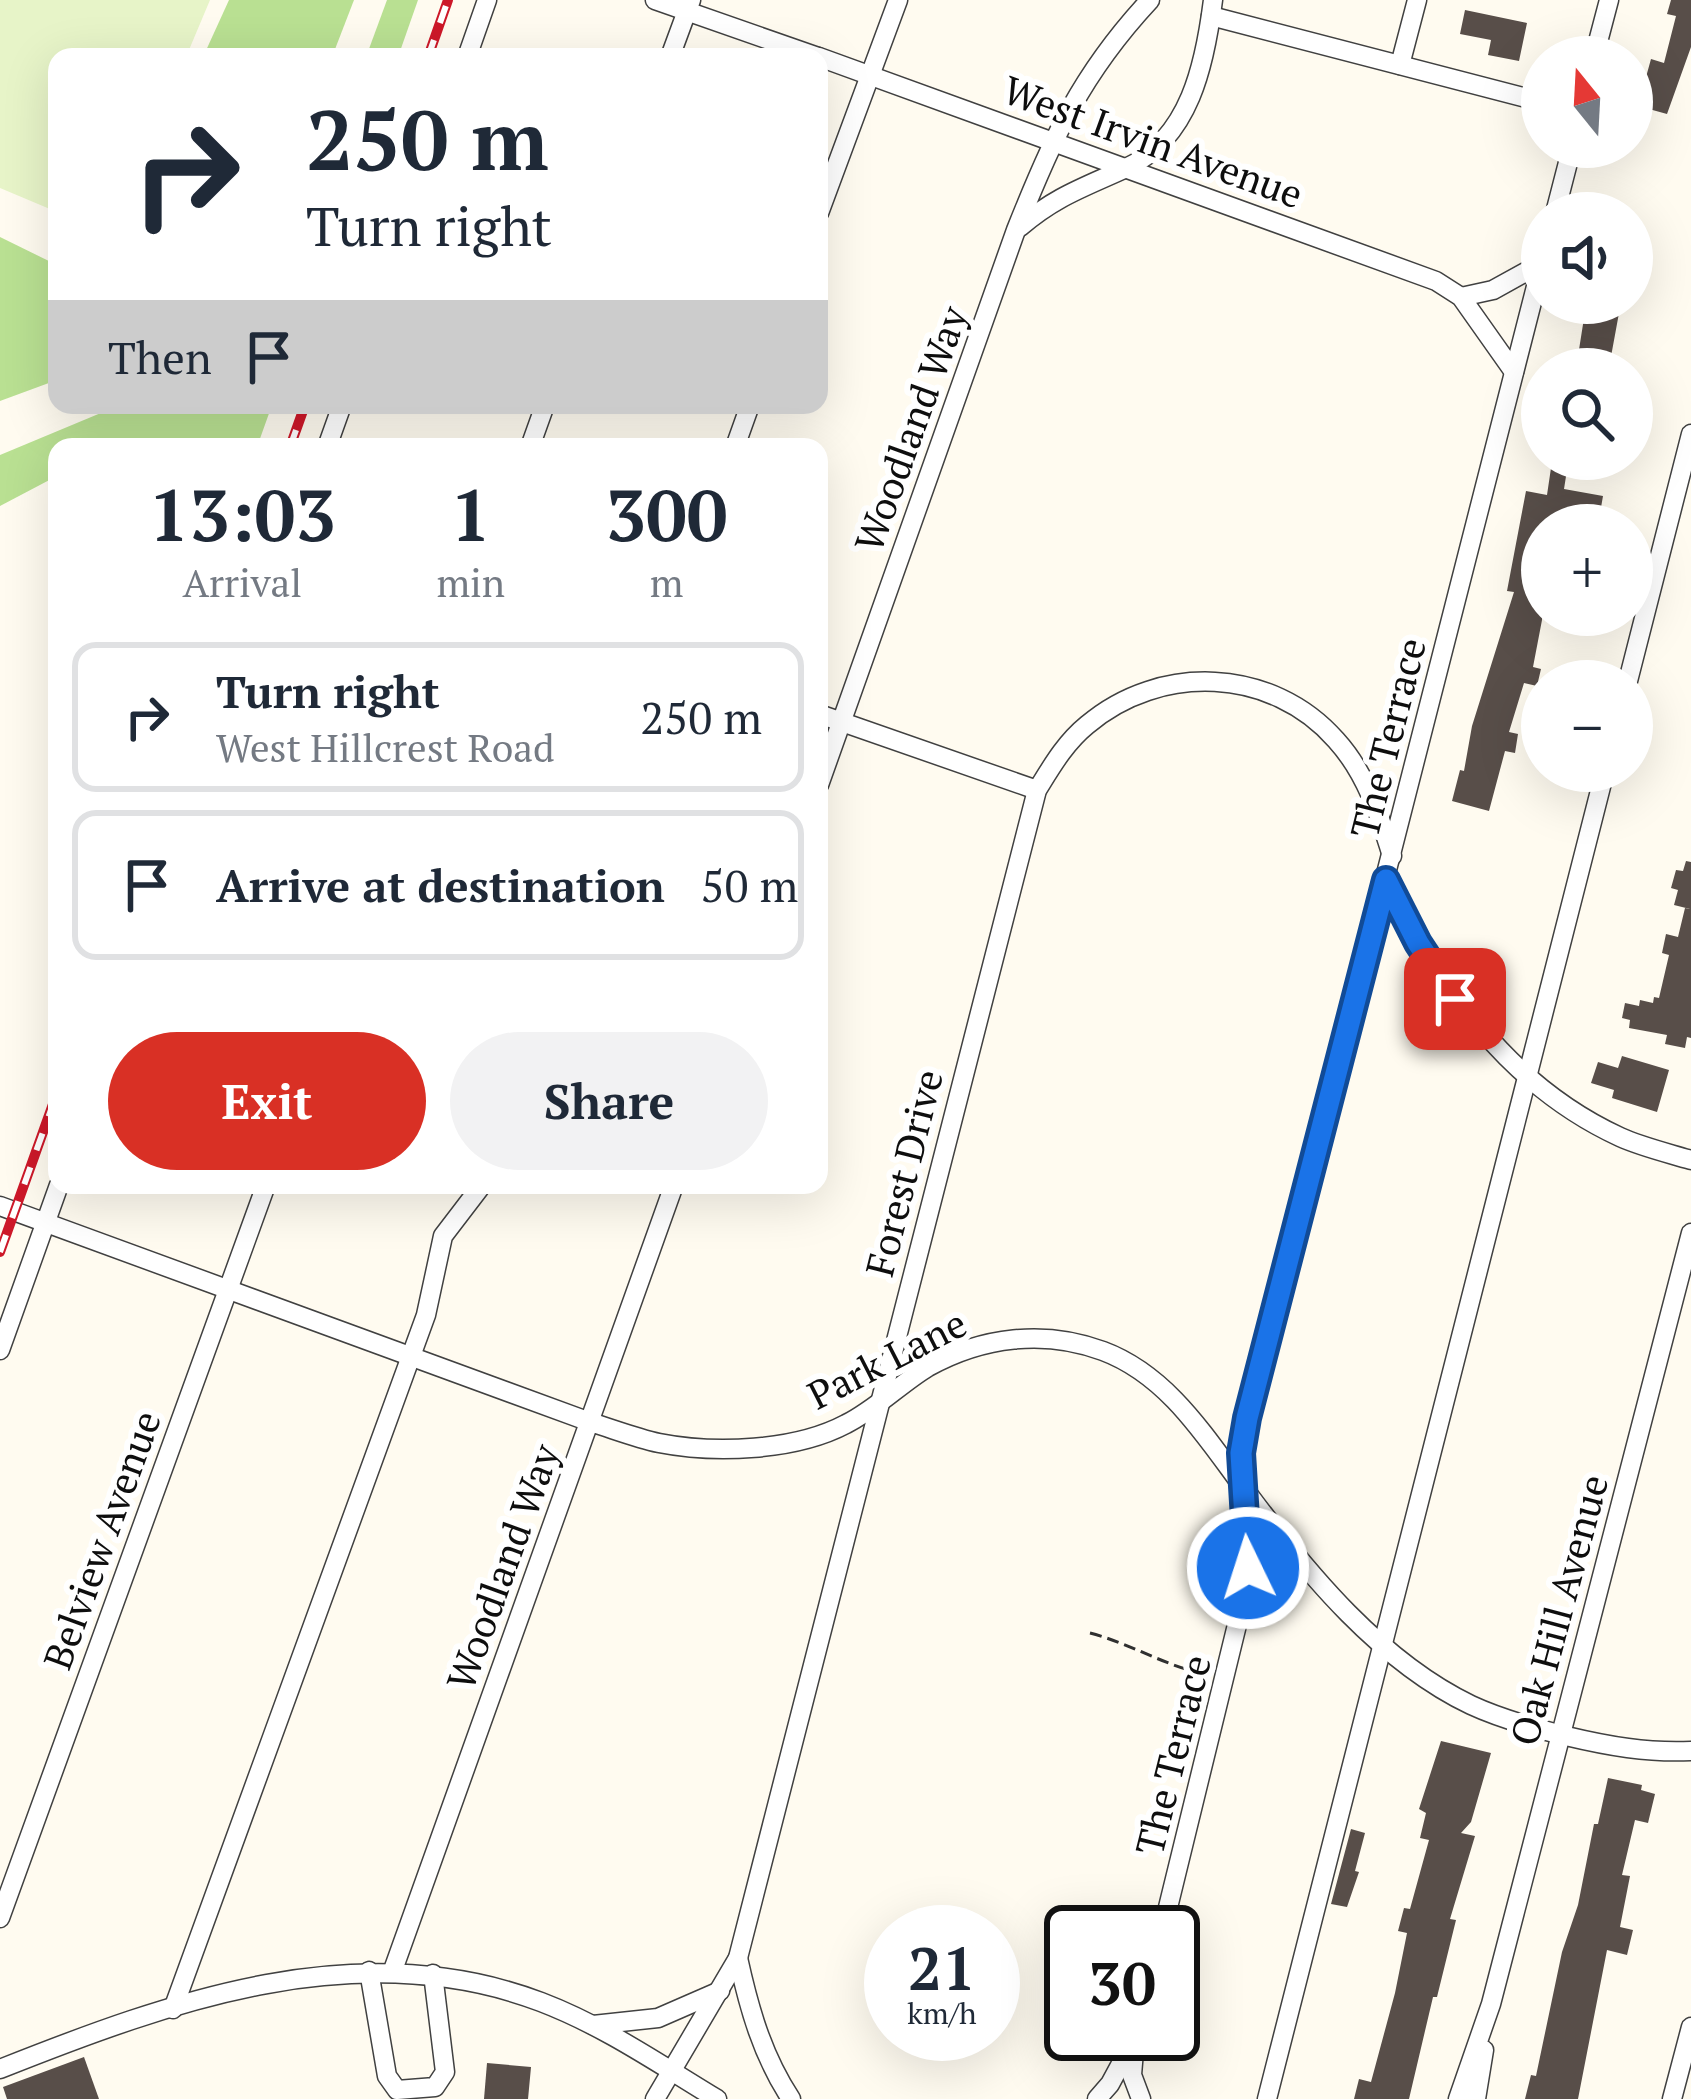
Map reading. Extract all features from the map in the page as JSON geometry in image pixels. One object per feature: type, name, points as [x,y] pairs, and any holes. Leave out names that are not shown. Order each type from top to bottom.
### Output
[{"type":"street","points":[[470,48],[487,0]]},
{"type":"street","name":"West Irvin Avenue","points":[[655,0],[688,5],[796,48]]},
{"type":"street","points":[[828,188],[898,0]]},
{"type":"street","name":"Woodland Way","points":[[828,760],[1052,140],[1107,47],[1150,0]]},
{"type":"street","points":[[1400,65],[1417,0]]},
{"type":"street","points":[[1600,36],[1609,0]]},
{"type":"street","points":[[673,48],[688,5]]},
{"type":"street","points":[[1016,230],[1076,187],[1157,150],[1185,113],[1195,88],[1212,8],[1521,97]]},
{"type":"street","name":"West Irvin Avenue","points":[[828,60],[1436,281],[1461,297],[1514,372]]},
{"type":"street","points":[[1461,297],[1493,290],[1521,275]]},
{"type":"street","name":"The Terrace","points":[[1169,1905],[1248,1568],[1241,1453],[1247,1418],[1526,324]]},
{"type":"street","points":[[1633,660],[1691,434]]},
{"type":"street","name":"Forest Drive","points":[[656,2099],[738,1958],[1037,790],[1063,748],[1110,708],[1170,684],[1208,679],[1244,685],[1310,715],[1336,740],[1361,772],[1392,856]]},
{"type":"street","points":[[828,717],[1037,790]]},
{"type":"street","points":[[1268,2099],[1600,792]]},
{"type":"street","points":[[1386,880],[1418,943],[1455,999],[1527,1079],[1579,1116],[1624,1139],[1691,1160]]},
{"type":"street","points":[[0,1350],[56,1194]]},
{"type":"street","name":"Belview Avenue","points":[[0,1918],[263,1194]]},
{"type":"street","points":[[173,2008],[434,1287],[443,1236],[475,1194]]},
{"type":"street","name":"Woodland Way","points":[[393,1970],[671,1194]]},
{"type":"street","name":"Park Lane","points":[[0,1206],[44,1226],[660,1443],[707,1448],[800,1440],[845,1425],[928,1368],[992,1341],[1063,1340],[1104,1351],[1141,1370],[1197,1425],[1282,1540],[1384,1644],[1428,1679],[1466,1702],[1562,1735],[1635,1750],[1691,1751]]},
{"type":"street","name":"Oak Hill Avenue","points":[[1458,2099],[1491,2004],[1691,1233]]},
{"type":"street","points":[[738,1958],[750,2013],[791,2099]]},
{"type":"street","points":[[0,2069],[173,2008],[289,1980],[393,1970],[433,1974],[522,1996],[593,2025],[717,2099]]},
{"type":"street","points":[[369,1971],[387,2077],[397,2090],[435,2087],[445,2072],[433,1974]]},
{"type":"street","points":[[593,2025],[658,2018],[720,1991]]},
{"type":"street","name":"Oak Hill Avenue","points":[[1476,2099],[1491,2004]]},
{"type":"street","points":[[1672,2099],[1691,2027]]},
{"type":"street","points":[[1097,2099],[1121,2061]]},
{"type":"street","points":[[1134,2061],[1132,2075],[1141,2099]]},
{"type":"path","points":[[1090,1634],[1123,1642],[1189,1670],[1197,1686],[1221,1698]]},
{"type":"green space","points":[[0,0],[210,0],[190,48],[48,48],[48,208],[0,188]]},
{"type":"green space","points":[[229,0],[354,0],[335,48],[207,48]]},
{"type":"green space","points":[[387,0],[418,0],[401,48],[369,48]]},
{"type":"green space","points":[[0,237],[48,261],[48,383],[0,401]]},
{"type":"green space","points":[[98,414],[269,414],[260,438],[48,438],[48,481],[0,506],[0,455]]},
{"type":"building","points":[[1671,0],[1691,0],[1691,47],[1667,114],[1653,110],[1653,60],[1664,63],[1676,16],[1667,14]]},
{"type":"building","points":[[1465,10],[1527,23],[1519,61],[1488,55],[1491,40],[1460,34]]},
{"type":"building","points":[[1583,324],[1617,324],[1613,348],[1579,348]]},
{"type":"building","points":[[1549,480],[1565,480],[1564,489],[1603,496],[1602,504],[1524,504],[1526,491],[1547,495]]},
{"type":"building","points":[[1521,517],[1521,636],[1539,636],[1534,660],[1521,660],[1521,693],[1509,732],[1518,734],[1515,753],[1505,751],[1489,811],[1452,801],[1514,592],[1507,591]]},
{"type":"building","points":[[1686,861],[1691,862],[1691,1038],[1687,1037],[1685,1048],[1665,1044],[1667,1035],[1629,1028],[1630,1020],[1622,1018],[1625,1003],[1639,1006],[1640,1000],[1653,1003],[1654,997],[1659,998],[1669,955],[1662,953],[1666,934],[1678,937],[1685,908],[1690,909],[1674,905],[1678,890],[1671,888],[1676,870],[1683,871]]},
{"type":"building","points":[[1622,1056],[1669,1070],[1657,1112],[1612,1098],[1614,1090],[1591,1083],[1598,1062],[1618,1068]]},
{"type":"building","points":[[1441,1741],[1491,1753],[1471,1822],[1461,1833],[1475,1836],[1450,1919],[1456,1920],[1409,2099],[1354,2099],[1359,2079],[1371,2082],[1395,1993],[1407,1933],[1398,1931],[1404,1908],[1410,1909],[1429,1840],[1420,1838],[1426,1813],[1419,1809]]},
{"type":"building","points":[[1608,1778],[1642,1785],[1641,1790],[1655,1794],[1648,1823],[1635,1820],[1622,1875],[1630,1876],[1620,1927],[1633,1930],[1627,1955],[1607,1950],[1578,2099],[1525,2099],[1531,2075],[1536,2076],[1562,1952]]},
{"type":"building","points":[[1351,1829],[1365,1833],[1347,1907],[1331,1904]]},
{"type":"building","points":[[84,2057],[99,2099],[7,2099],[3,2087]]},
{"type":"building","points":[[487,2063],[531,2067],[528,2099],[484,2099]]},
{"type":"railway","points":[[431,48],[448,0]]},
{"type":"railway","points":[[293,438],[302,414]]},
{"type":"railway","points":[[0,1252],[48,1118]]},
{"type":"route","points":[[1248,1568],[1241,1453],[1247,1418],[1386,880],[1418,943],[1455,999]]}]
